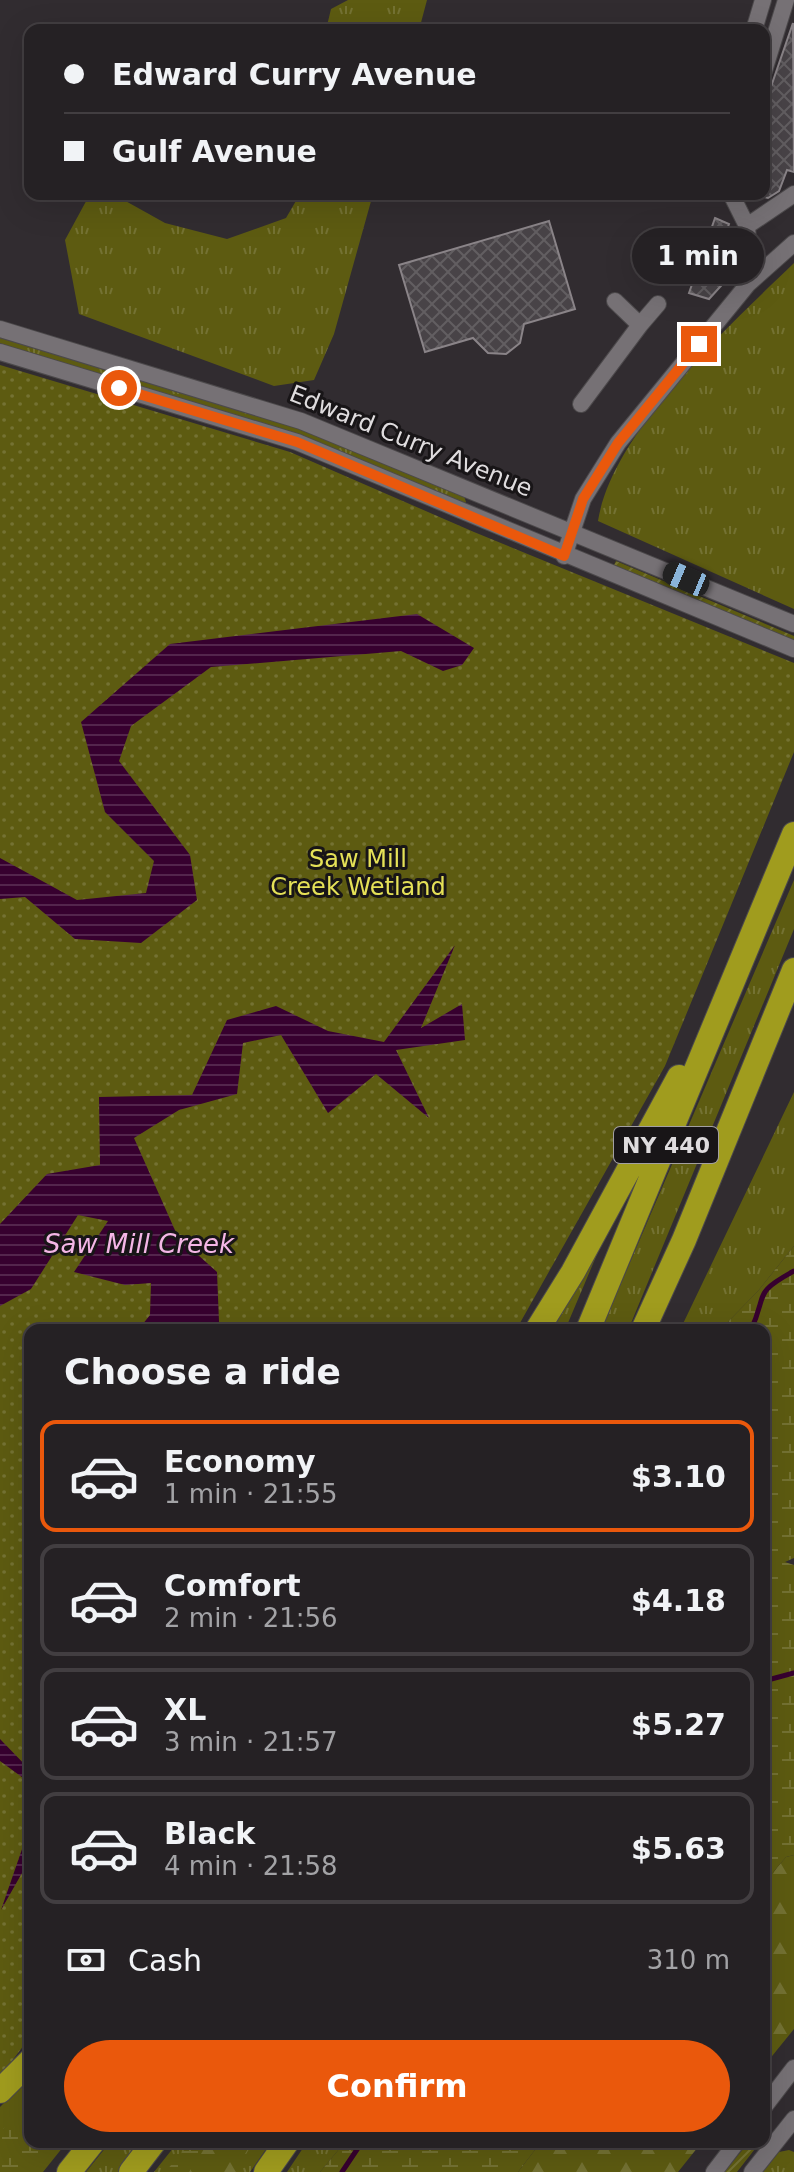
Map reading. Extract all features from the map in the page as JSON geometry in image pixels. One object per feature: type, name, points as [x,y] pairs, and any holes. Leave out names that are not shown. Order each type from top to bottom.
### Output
[{"type":"highway","name":"NY 440","points":[[590,1324],[794,834]]},
{"type":"highway","points":[[540,1324],[631,1168],[742,959]]},
{"type":"highway","name":"NY 440","points":[[646,1324],[684,1240],[794,970]]},
{"type":"highway","points":[[651,1324],[684,1240]]},
{"type":"highway","points":[[0,2091],[24,2067]]},
{"type":"highway","points":[[69,2172],[88,2148]]},
{"type":"highway","points":[[131,2172],[149,2148]]},
{"type":"highway","points":[[266,2172],[283,2148]]},
{"type":"street","points":[[756,24],[763,0]]},
{"type":"street","points":[[770,52],[786,0]]},
{"type":"street","points":[[747,226],[794,194]]},
{"type":"street","points":[[734,200],[747,226],[751,281]]},
{"type":"street","points":[[564,556],[583,499],[618,443],[751,281],[794,243]]},
{"type":"street","points":[[615,301],[640,325]]},
{"type":"street","points":[[581,404],[658,304]]},
{"type":"street","name":"Edward Curry Avenue","points":[[0,329],[301,421],[794,624]]},
{"type":"street","name":"Edward Curry Avenue","points":[[0,352],[297,442],[564,556],[794,649]]},
{"type":"street","points":[[770,2099],[794,2068]]},
{"type":"street","points":[[752,2172],[792,2125],[770,2111]]},
{"type":"street","points":[[714,2172],[732,2148]]},
{"type":"green space","points":[[348,0],[427,0],[421,24],[327,24],[331,9]]},
{"type":"green space","points":[[87,200],[124,200],[165,223],[227,239],[286,218],[296,200],[371,200],[334,334],[314,380],[274,386],[79,314],[65,240]]},
{"type":"green space","points":[[794,263],[794,609],[598,521],[608,487],[649,417],[708,348]]},
{"type":"green space","points":[[0,336],[280,421],[464,496],[466,502],[463,505],[0,345]]},
{"type":"green space","name":"Saw Mill Creek Wetland","points":[[0,365],[290,452],[474,532],[794,663],[794,752],[665,1066],[519,1324],[24,1324],[24,2045],[0,2077]]},
{"type":"green space","points":[[616,561],[794,636],[794,642],[613,567]]},
{"type":"green space","points":[[794,880],[794,929],[631,1324],[604,1324]]},
{"type":"green space","points":[[794,1092],[794,1246],[758,1291],[726,1324],[683,1324]]},
{"type":"green space","points":[[594,1246],[598,1252],[568,1324],[548,1324]]},
{"type":"green space","points":[[794,1246],[794,1558],[785,1562],[794,1565],[794,1855],[786,1857],[770,1876],[770,1324],[726,1324],[758,1291]]},
{"type":"green space","points":[[794,1855],[794,2029],[770,2059],[770,1876],[786,1857]]},
{"type":"green space","points":[[24,2083],[24,2148],[62,2148],[43,2172],[0,2172],[0,2107]]},
{"type":"green space","points":[[24,2113],[24,2148],[46,2148],[27,2172],[0,2172],[0,2131]]},
{"type":"green space","points":[[105,2148],[136,2148],[118,2172],[86,2172]]},
{"type":"green space","points":[[173,2148],[267,2148],[250,2172],[154,2172]]},
{"type":"green space","points":[[186,2148],[201,2148],[189,2172],[165,2172]]},
{"type":"green space","points":[[201,2148],[250,2148],[236,2172],[189,2172]]},
{"type":"green space","points":[[303,2148],[340,2148],[320,2172],[287,2172]]},
{"type":"green space","points":[[340,2148],[536,2148],[518,2172],[320,2172]]},
{"type":"green space","points":[[536,2148],[697,2148],[678,2172],[518,2172]]},
{"type":"green space","points":[[744,2148],[756,2148],[737,2172],[724,2172]]},
{"type":"green space","points":[[779,2152],[794,2152],[794,2172],[763,2172]]},
{"type":"water","points":[[417,614],[474,648],[462,665],[443,671],[401,651],[211,667],[131,726],[119,761],[190,855],[197,900],[141,943],[75,939],[25,897],[0,899],[0,858],[77,900],[146,893],[154,861],[105,812],[81,722],[170,644]]},
{"type":"water","name":"Saw Mill Creek","points":[[455,945],[421,1028],[462,1004],[465,1040],[396,1050],[429,1118],[376,1074],[328,1113],[281,1035],[243,1043],[237,1094],[179,1110],[134,1138],[178,1237],[217,1272],[219,1322],[143,1324],[150,1315],[151,1283],[125,1285],[74,1272],[108,1221],[78,1215],[31,1289],[0,1306],[0,1224],[47,1174],[100,1165],[99,1097],[192,1095],[227,1020],[276,1006],[328,1031],[384,1042]]},
{"type":"water","points":[[0,1739],[24,1764],[24,1779],[0,1761]]},
{"type":"water","points":[[24,1843],[24,1870],[1,1910]]},
{"type":"building","points":[[793,23],[794,172],[787,170],[779,191],[770,197],[770,90]]},
{"type":"building","points":[[715,218],[729,224],[720,249],[739,266],[709,299],[689,293]]},
{"type":"building","points":[[549,221],[575,309],[524,324],[520,343],[506,354],[488,353],[473,338],[425,352],[399,265]]},
{"type":"waterway","points":[[754,1324],[766,1290],[794,1271]]},
{"type":"waterway","points":[[770,1679],[794,1673]]},
{"type":"waterway","points":[[342,2172],[358,2148]]},
{"type":"route","points":[[119,388],[297,442],[564,556],[583,499],[618,443],[699,344]]}]
